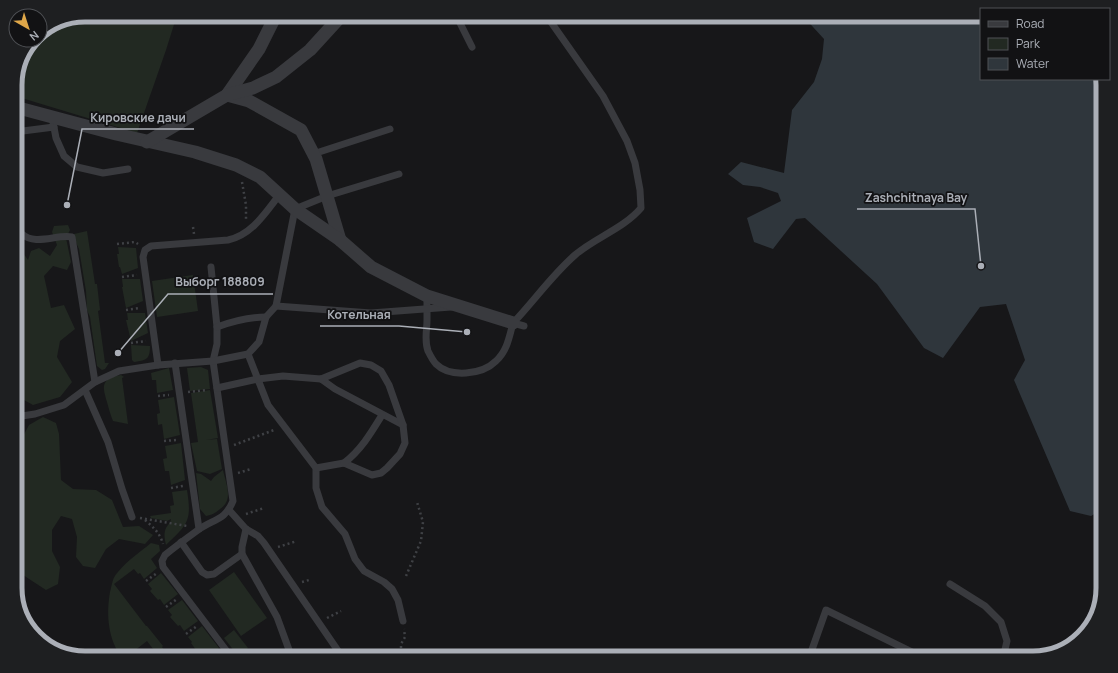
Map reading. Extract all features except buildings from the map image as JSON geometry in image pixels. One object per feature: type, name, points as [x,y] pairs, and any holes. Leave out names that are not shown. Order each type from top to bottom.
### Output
[{"type":"street","points":[[226,95],[259,49],[272,22]]},
{"type":"street","points":[[147,142],[226,95],[253,88],[276,77],[310,50],[336,22]]},
{"type":"street","points":[[226,95],[249,101],[301,130],[316,159],[340,240]]},
{"type":"street","points":[[22,110],[53,122],[195,152],[238,166],[260,177],[295,209],[340,240],[371,267],[427,302],[459,306],[519,325]]},
{"type":"lane","points":[[459,22],[472,48]]},
{"type":"lane","points":[[276,306],[371,313],[427,302],[425,341],[436,364],[447,371],[459,373],[474,372],[486,368],[496,361],[507,346],[528,308],[548,283],[575,255],[633,217],[642,208],[635,163],[626,140],[603,96],[551,22]]},
{"type":"lane","points":[[22,130],[53,122],[56,138],[64,156],[77,167],[103,173],[128,169]]},
{"type":"lane","points":[[313,154],[390,129]]},
{"type":"lane","points":[[22,416],[35,414],[64,405],[95,382],[119,371],[158,364],[213,361],[248,354],[259,342],[266,317],[276,306],[295,209],[327,196],[398,174]]},
{"type":"lane","points":[[158,364],[143,257],[145,250],[151,246],[237,238],[246,233],[258,221],[280,194]]},
{"type":"lane","points":[[22,234],[32,240],[64,235],[72,237],[95,382]]},
{"type":"lane","points":[[211,267],[217,327],[217,344],[213,361],[233,501],[229,510],[221,518],[199,529],[181,542],[165,555],[162,561],[163,568],[227,651]]},
{"type":"lane","points":[[217,327],[252,317],[266,317]]},
{"type":"lane","points":[[248,354],[268,405],[316,468],[316,488],[322,507],[345,534],[355,559],[364,571],[384,582],[392,589],[398,600],[403,621]]},
{"type":"lane","points":[[175,363],[199,529]]},
{"type":"lane","points":[[217,388],[258,379],[283,376],[321,379],[360,363],[370,365],[381,372],[389,385],[403,425],[405,443],[400,454],[381,473],[372,474],[344,463]]},
{"type":"lane","points":[[321,379],[335,389],[403,425]]},
{"type":"lane","points":[[85,390],[108,442],[132,517]]},
{"type":"lane","points":[[316,468],[344,463],[355,454],[366,441],[382,415]]},
{"type":"lane","points":[[229,510],[246,530],[258,536],[264,542],[338,651]]},
{"type":"lane","points":[[246,530],[242,554],[277,617],[289,651]]},
{"type":"lane","points":[[181,542],[202,572],[208,575],[214,574],[242,554]]},
{"type":"lane","points":[[950,584],[985,606],[1001,622],[1007,641],[1004,651]]},
{"type":"lane","points":[[811,651],[826,610],[910,651]]},
{"type":"path","points":[[238,166],[246,205],[246,233]]},
{"type":"path","points":[[117,244],[135,242],[145,250]]},
{"type":"path","points":[[122,277],[145,274]]},
{"type":"path","points":[[126,310],[150,306]]},
{"type":"path","points":[[131,343],[154,340]]},
{"type":"path","points":[[180,393],[217,388]]},
{"type":"path","points":[[226,449],[238,443],[284,427]]},
{"type":"path","points":[[406,576],[421,541],[423,522],[417,502]]},
{"type":"path","points":[[236,518],[264,508]]},
{"type":"path","points":[[132,517],[199,529]]},
{"type":"path","points":[[145,519],[156,529],[162,540],[165,555]]},
{"type":"path","points":[[269,550],[297,541]]},
{"type":"path","points":[[319,622],[341,611]]},
{"type":"path","points":[[401,651],[401,644],[404,636],[403,621]]},
{"type":"green space","points":[[85,22],[175,22],[137,133],[22,98],[24,69],[33,50],[34,48],[48,48],[48,34],[61,27],[73,23]]},
{"type":"green space","points":[[68,225],[70,230],[66,238],[71,262],[67,270],[53,266],[44,276],[51,308],[64,305],[75,329],[60,341],[57,357],[72,382],[60,397],[33,405],[24,400],[22,393],[22,251],[28,260],[31,251],[39,248],[50,256],[57,245],[52,232],[54,226]]},
{"type":"green space","points":[[87,231],[95,284],[97,284],[100,310],[98,311],[105,363],[109,363],[105,369],[102,370],[97,366],[90,317],[87,310],[86,291],[79,249],[74,238],[74,234]]},
{"type":"green space","points":[[118,247],[136,248],[138,268],[122,274],[119,267],[117,254],[119,254]]},
{"type":"green space","points":[[193,275],[198,311],[157,317],[152,281]]},
{"type":"green space","points":[[122,279],[140,279],[143,301],[126,308]]},
{"type":"green space","points":[[127,313],[145,313],[148,333],[131,341],[126,320],[128,320]]},
{"type":"green space","points":[[131,345],[150,346],[148,357],[144,360],[134,362],[132,360]]},
{"type":"green space","points":[[201,367],[208,370],[210,389],[190,391],[187,368]]},
{"type":"green space","points":[[169,368],[173,390],[157,393],[156,380],[152,380],[151,373]]},
{"type":"green space","points":[[121,375],[124,377],[122,378],[128,424],[113,421],[104,391],[106,381]]},
{"type":"green space","points":[[210,390],[218,438],[206,440],[217,439],[222,469],[210,474],[197,471],[191,443],[198,442],[191,393]]},
{"type":"green space","points":[[174,397],[180,435],[164,439],[162,424],[158,425],[157,414],[160,413],[158,400]]},
{"type":"green space","points":[[43,417],[56,423],[59,434],[61,480],[73,489],[96,490],[112,500],[123,527],[139,526],[153,535],[145,544],[119,539],[106,549],[95,568],[83,566],[76,557],[77,537],[72,519],[61,516],[52,530],[52,551],[60,567],[58,584],[46,590],[23,575],[22,438],[29,425]]},
{"type":"green space","points":[[181,443],[185,480],[171,485],[169,471],[165,471],[163,459],[167,458],[165,446]]},
{"type":"green space","points":[[223,470],[228,491],[227,501],[217,512],[206,516],[200,509],[196,473],[201,474],[211,481]]},
{"type":"green space","points":[[187,490],[189,509],[187,521],[184,527],[166,545],[165,530],[171,519],[167,521],[151,518],[150,516],[171,513],[170,506],[174,505],[172,492]]},
{"type":"green space","points":[[151,543],[159,545],[160,551],[151,559],[157,568],[144,579],[140,573],[138,574],[134,569],[114,584],[163,646],[162,647],[165,651],[155,651],[147,641],[134,651],[117,651],[111,635],[108,609],[114,577]]},
{"type":"green space","points":[[234,572],[267,618],[241,636],[209,590]]},
{"type":"green space","points":[[161,573],[178,594],[164,605],[160,599],[158,600],[150,591],[152,589],[148,584]]},
{"type":"green space","points":[[182,600],[198,621],[184,631],[180,625],[178,626],[170,617],[172,615],[168,610]]},
{"type":"green space","points":[[202,626],[219,648],[215,651],[197,651],[188,637]]},
{"type":"green space","points":[[234,630],[248,648],[244,651],[234,651],[224,638]]},
{"type":"water","points":[[808,22],[980,22],[980,80],[1096,80],[1096,513],[1091,516],[1070,511],[1014,380],[1025,360],[1006,304],[980,307],[943,358],[924,348],[877,284],[805,218],[796,219],[773,249],[754,242],[747,218],[781,201],[778,193],[760,187],[743,185],[728,174],[741,162],[784,173],[792,110],[814,82],[822,59],[824,39]]},
{"type":"place","name":"Кировские дачи","points":[[67,205]]},
{"type":"place","name":"Zashchitnaya Bay","points":[[981,266]]},
{"type":"place","name":"Котельная","points":[[467,332]]},
{"type":"place","name":"Выборг 188809","points":[[118,353]]}]
